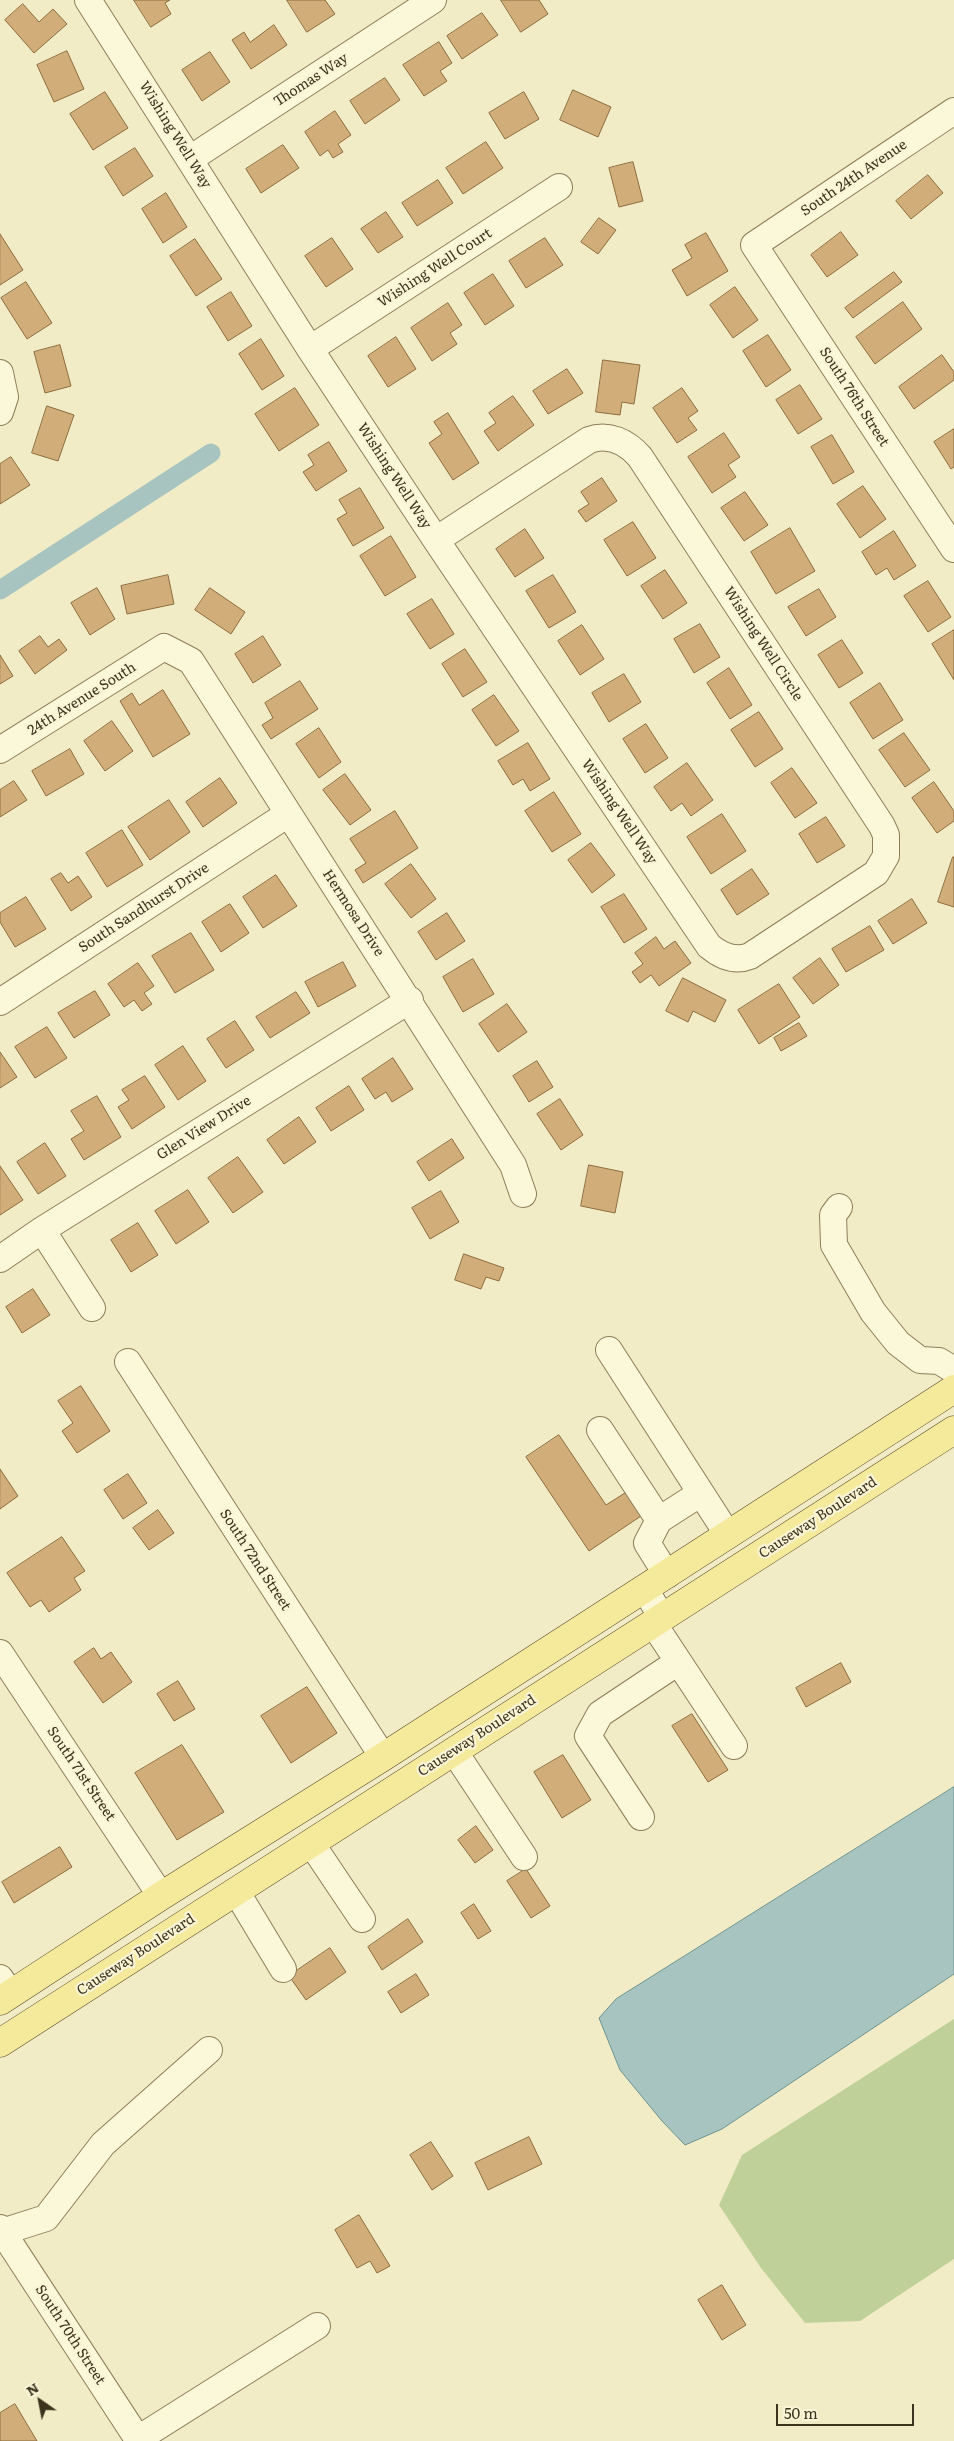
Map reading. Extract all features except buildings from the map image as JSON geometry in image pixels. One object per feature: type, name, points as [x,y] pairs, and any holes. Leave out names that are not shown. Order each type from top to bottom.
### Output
[{"type":"main road","points":[[4,1991],[161,1896],[383,1757],[954,1389]]},
{"type":"main road","name":"Causeway Boulevard","points":[[0,2043],[954,1430]]},
{"type":"street","name":"Wishing Well Way","points":[[88,0],[310,349],[709,946]]},
{"type":"street","name":"Thomas Way","points":[[190,159],[433,0]]},
{"type":"street","name":"South 24th Avenue","points":[[754,245],[954,111]]},
{"type":"street","name":"Wishing Well Court","points":[[310,349],[559,187]]},
{"type":"street","name":"South 76th Street","points":[[754,245],[954,549]]},
{"type":"street","points":[[0,374],[5,397],[0,412]]},
{"type":"street","name":"Wishing Well Circle","points":[[436,540],[589,440],[597,438],[613,439],[629,446],[640,457],[882,826],[886,835],[886,856],[876,873],[762,950],[750,956],[737,959],[718,953],[709,946]]},
{"type":"street","name":"24th Avenue South","points":[[0,750],[164,647]]},
{"type":"street","name":"Hermosa Drive","points":[[164,647],[191,661],[288,814],[410,1000],[513,1165],[523,1194]]},
{"type":"street","name":"South Sandhurst Drive","points":[[0,1002],[288,814]]},
{"type":"street","name":"Glen View Drive","points":[[0,1259],[42,1230],[410,1000]]},
{"type":"street","points":[[839,1207],[833,1215],[834,1245],[873,1312],[898,1343],[920,1360],[939,1361],[954,1370]]},
{"type":"street","points":[[42,1230],[92,1308]]},
{"type":"street","points":[[609,1350],[728,1536]]},
{"type":"street","name":"South 72nd Street","points":[[128,1362],[383,1757]]},
{"type":"street","points":[[600,1430],[659,1520]]},
{"type":"street","points":[[701,1493],[659,1520],[647,1542],[656,1582],[658,1620],[678,1662],[734,1746]]},
{"type":"street","name":"South 71st Street","points":[[0,1653],[161,1896]]},
{"type":"street","points":[[641,1816],[588,1736],[600,1714],[678,1662]]},
{"type":"street","points":[[454,1751],[524,1857]]},
{"type":"street","points":[[311,1843],[362,1918]]},
{"type":"street","points":[[236,1892],[283,1969]]},
{"type":"street","points":[[1,2230],[46,2218],[103,2144],[208,2050]]},
{"type":"street","name":"South 70th Street","points":[[1,2230],[139,2440]]},
{"type":"street","points":[[139,2440],[317,2326]]},
{"type":"green space","points":[[954,2019],[954,2259],[860,2321],[805,2323],[761,2268],[719,2205],[742,2155]]},
{"type":"water","points":[[954,1787],[954,1974],[722,2129],[685,2145],[662,2121],[620,2070],[599,2018],[616,1999]]},
{"type":"waterway","points":[[0,590],[211,453]]}]
